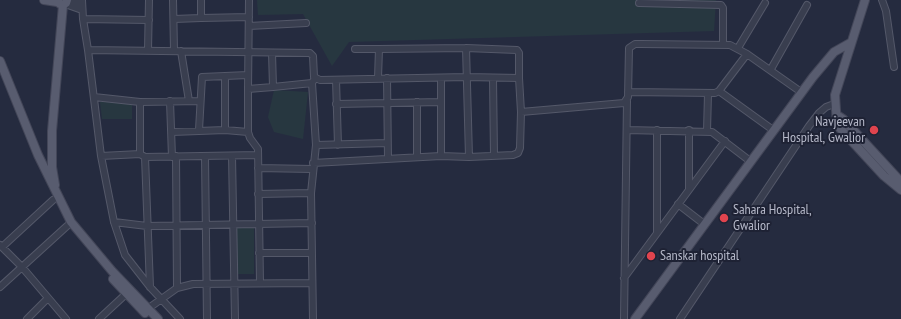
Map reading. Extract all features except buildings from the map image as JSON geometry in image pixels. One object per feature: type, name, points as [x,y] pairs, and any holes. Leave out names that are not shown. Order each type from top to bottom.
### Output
[{"type":"main road","points":[[44,0],[63,2],[52,131],[54,197]]},
{"type":"main road","points":[[864,0],[835,95],[834,104],[837,115],[837,125],[901,194]]},
{"type":"main road","points":[[635,319],[801,92],[830,57],[850,43]]},
{"type":"main road","points":[[830,57],[836,57],[840,60],[843,70]]},
{"type":"main road","points":[[0,61],[67,226],[126,294],[158,319]]},
{"type":"main road","points":[[0,76],[33,158],[54,197],[71,222],[146,310],[151,319]]},
{"type":"main road","points":[[837,115],[843,119],[901,182]]},
{"type":"main road","points":[[884,176],[901,190]]},
{"type":"street","points":[[148,50],[149,0]]},
{"type":"street","points":[[174,0],[174,50]]},
{"type":"street","points":[[201,0],[201,18]]},
{"type":"street","points":[[249,0],[248,132],[250,138],[256,144],[258,155],[260,283]]},
{"type":"street","points":[[882,0],[886,11],[894,67]]},
{"type":"street","points":[[63,2],[82,5],[101,156],[114,222],[127,258],[150,287],[180,319]]},
{"type":"street","points":[[639,3],[660,2],[721,5],[723,8],[723,44]]},
{"type":"street","points":[[738,48],[765,4]]},
{"type":"street","points":[[771,69],[807,4]]},
{"type":"street","points":[[174,19],[249,17]]},
{"type":"street","points":[[83,19],[149,20]]},
{"type":"street","points":[[249,26],[306,23]]},
{"type":"street","points":[[624,319],[628,52],[633,45],[657,43],[723,44],[738,48],[771,69],[801,92]]},
{"type":"street","points":[[466,48],[469,157]]},
{"type":"street","points":[[258,168],[313,166],[417,157],[469,157],[518,153],[520,148],[521,112],[519,53],[517,50],[466,48],[355,49]]},
{"type":"street","points":[[378,78],[379,49]]},
{"type":"street","points":[[88,50],[249,51],[312,54],[316,145],[311,193],[313,319]]},
{"type":"street","points":[[181,51],[189,101]]},
{"type":"street","points":[[272,53],[273,87]]},
{"type":"street","points":[[628,92],[708,94],[719,91],[747,54]]},
{"type":"street","points":[[199,130],[202,77],[248,75]]},
{"type":"street","points":[[224,76],[225,130]]},
{"type":"street","points":[[248,89],[314,81],[378,78],[519,78]]},
{"type":"street","points":[[387,78],[388,159]]},
{"type":"street","points":[[441,78],[441,156]]},
{"type":"street","points":[[493,78],[494,156]]},
{"type":"street","points":[[336,80],[338,145]]},
{"type":"street","points":[[719,91],[774,130]]},
{"type":"street","points":[[707,131],[708,94]]},
{"type":"street","points":[[94,97],[140,102],[200,101]]},
{"type":"street","points":[[170,101],[174,156],[177,288]]},
{"type":"street","points":[[521,112],[622,104],[627,101]]},
{"type":"street","points":[[140,102],[142,155],[148,226],[150,287]]},
{"type":"street","points":[[417,102],[417,157]]},
{"type":"street","points":[[336,104],[441,102]]},
{"type":"street","points":[[680,319],[809,126],[819,113],[826,107],[834,104]]},
{"type":"street","points":[[172,132],[225,130],[248,132]]},
{"type":"street","points":[[627,130],[689,130],[712,132],[750,161]]},
{"type":"street","points":[[657,130],[657,232]]},
{"type":"street","points":[[689,130],[689,189]]},
{"type":"street","points":[[624,278],[725,141]]},
{"type":"street","points":[[316,145],[387,143]]},
{"type":"street","points":[[101,156],[258,155]]},
{"type":"street","points":[[205,156],[208,283],[207,319]]},
{"type":"street","points":[[232,156],[232,223],[235,319]]},
{"type":"street","points":[[258,194],[311,193]]},
{"type":"street","points":[[54,197],[1,246],[66,319]]},
{"type":"street","points":[[678,204],[704,224]]},
{"type":"street","points":[[114,222],[148,226],[232,223],[312,223]]},
{"type":"street","points":[[0,287],[67,226]]},
{"type":"street","points":[[259,254],[312,253]]},
{"type":"street","points":[[146,310],[177,288],[193,284],[312,283]]},
{"type":"street","points":[[99,319],[126,294]]},
{"type":"street","points":[[27,319],[48,298]]},
{"type":"shaded area","points":[[257,0],[716,0],[714,31],[349,42],[332,66],[303,14],[258,15]]},
{"type":"shaded area","points":[[274,90],[308,92],[303,139],[274,132],[268,117]]},
{"type":"shaded area","points":[[132,101],[132,119],[102,119],[100,102]]},
{"type":"shaded area","points":[[236,227],[254,228],[254,274],[235,274]]},
{"type":"place","name":"Navjeevan Hospital, Gwalior","points":[[874,130]]},
{"type":"place","name":"Sahara Hospital, Gwalior","points":[[724,218]]},
{"type":"place","name":"Sanskar hospital","points":[[651,256]]}]
